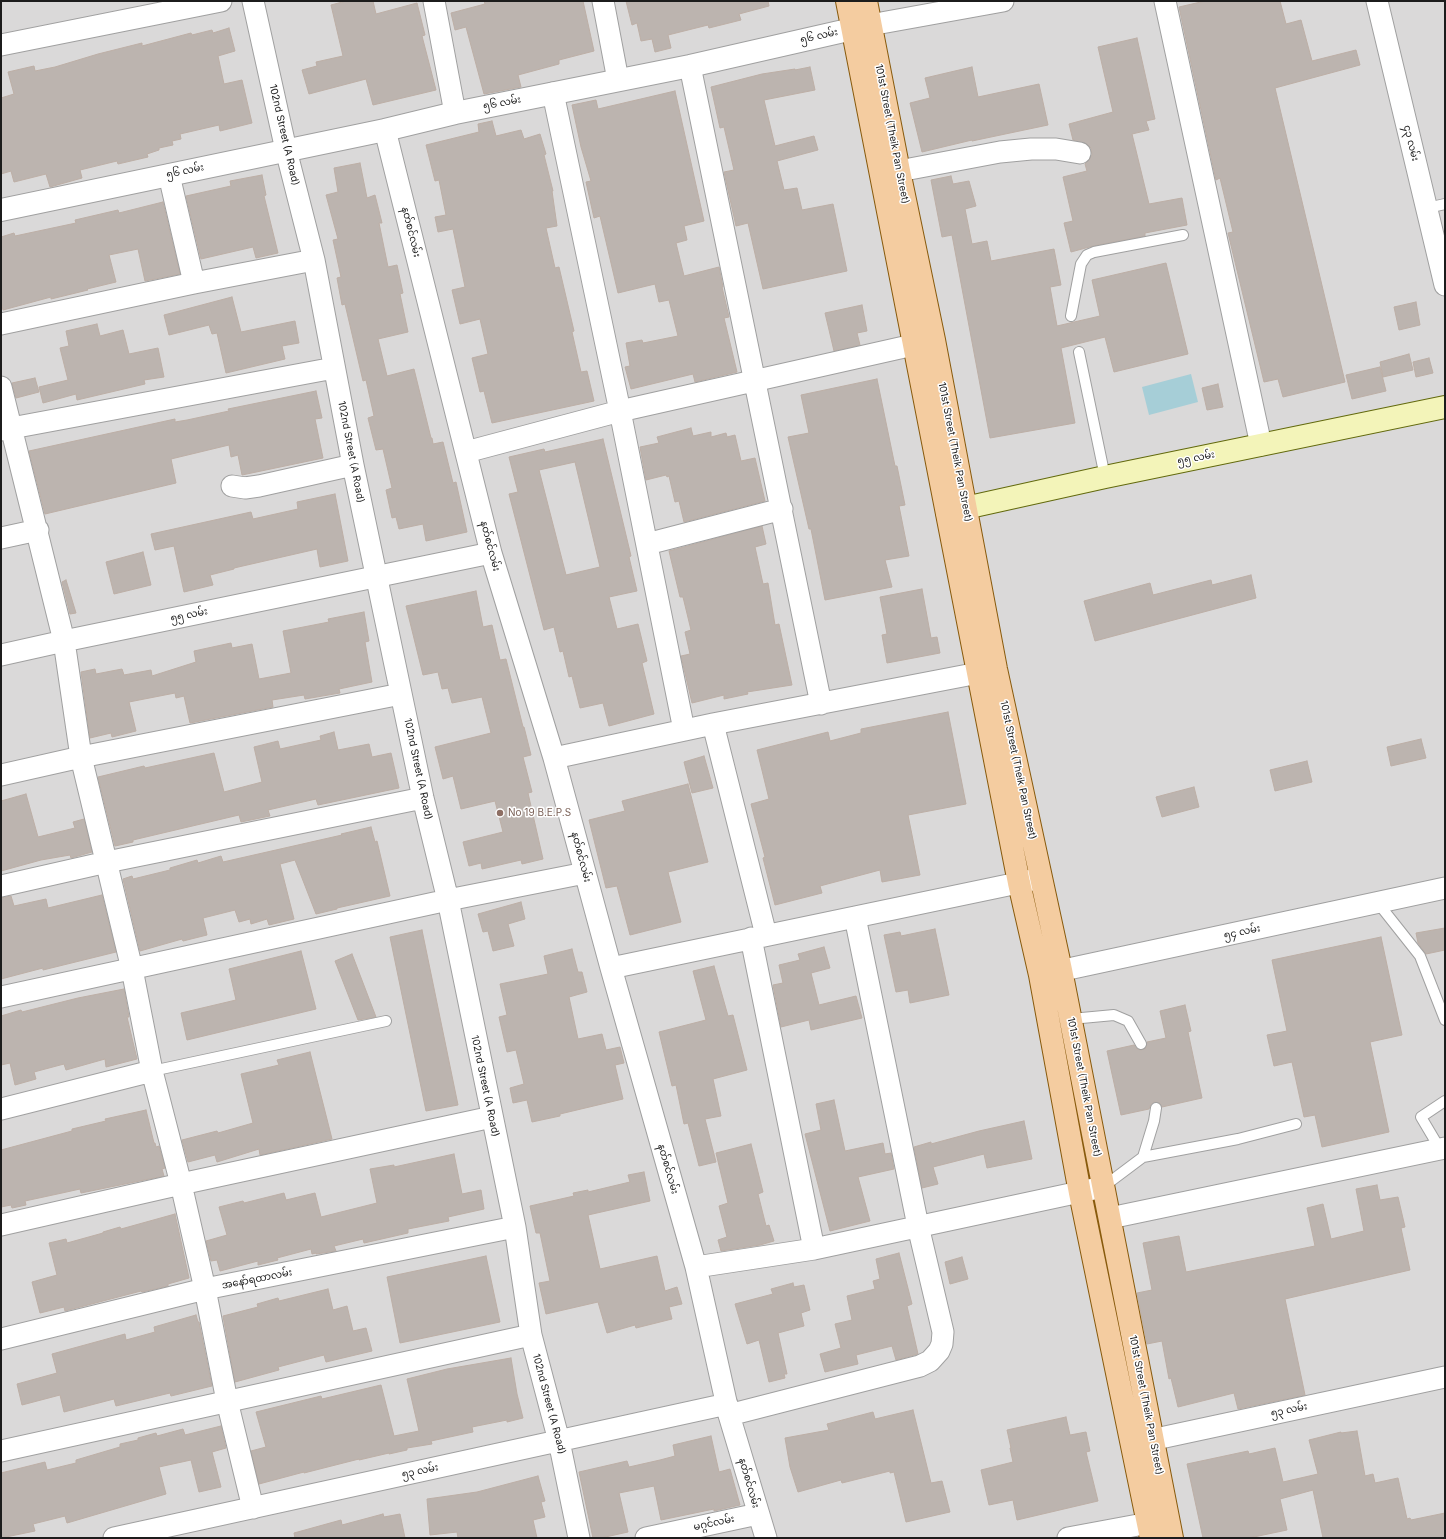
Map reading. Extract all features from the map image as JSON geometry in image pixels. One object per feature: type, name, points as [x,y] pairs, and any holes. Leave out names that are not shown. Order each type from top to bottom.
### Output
[{"type":"main road","name":"101st Street (Theik Pan Street)","points":[[847,1],[861,27],[898,171],[924,342]]},
{"type":"main road","name":"101st Street (Theik Pan Street)","points":[[866,1],[861,27],[957,510],[987,671],[1019,883],[1040,975],[1080,1193],[1142,1442],[1160,1530]]},
{"type":"main road","name":"၅၅ လမ်း","points":[[957,510],[1105,477],[1445,407]]},
{"type":"main road","name":"101st Street (Theik Pan Street)","points":[[987,671],[1041,878],[1071,1019],[1110,1218],[1142,1442]]},
{"type":"street","points":[[1,44],[221,1]]},
{"type":"street","name":"102nd Street (A Road)","points":[[253,1],[286,150],[314,260],[353,464],[401,694],[448,900],[515,1227],[531,1335],[559,1441],[579,1538]]},
{"type":"street","points":[[434,1],[455,113]]},
{"type":"street","points":[[603,1],[618,80]]},
{"type":"street","name":"၅၆ လမ်း","points":[[1,210],[385,130],[455,113],[690,66],[861,27],[1003,1]]},
{"type":"street","points":[[1165,1],[1261,445]]},
{"type":"street","name":"၄၃ လမ်း","points":[[1377,1],[1436,206],[1445,285]]},
{"type":"street","points":[[690,66],[756,380],[821,704]]},
{"type":"street","points":[[553,93],[620,411],[684,730]]},
{"type":"street","name":"နတ်စင်လမ်း","points":[[385,130],[491,553],[554,758],[611,968],[696,1267],[728,1409],[766,1538]]},
{"type":"street","points":[[898,171],[1000,152],[1031,149],[1056,149],[1080,153]]},
{"type":"street","points":[[169,175],[194,282]]},
{"type":"street","points":[[1,324],[194,282],[314,260]]},
{"type":"street","points":[[466,452],[620,411],[924,342]]},
{"type":"street","points":[[6,429],[334,368]]},
{"type":"street","points":[[1,387],[6,429],[38,530],[64,641],[81,757],[132,968],[152,1072],[181,1184],[205,1289],[227,1401],[253,1508]]},
{"type":"street","points":[[232,486],[245,488],[259,486],[353,464]]},
{"type":"street","points":[[647,544],[782,510]]},
{"type":"street","points":[[1,538],[38,530]]},
{"type":"street","name":"၅၅ လမ်း","points":[[1,656],[64,641],[491,553]]},
{"type":"street","points":[[554,758],[713,724],[987,671]]},
{"type":"street","points":[[1,775],[81,757],[401,694]]},
{"type":"street","points":[[713,724],[758,937],[814,1250]]},
{"type":"street","points":[[1,886],[107,862],[424,798]]},
{"type":"street","points":[[1,996],[585,872]]},
{"type":"street","points":[[611,968],[1041,878]]},
{"type":"street","name":"၅၄ လမ်း","points":[[1040,975],[1445,888]]},
{"type":"street","name":"၅၃ လမ်း","points":[[114,1538],[559,1441],[728,1409],[920,1366],[930,1361],[939,1351],[942,1344],[943,1332],[918,1226],[855,917]]},
{"type":"street","points":[[1,1109],[152,1072]]},
{"type":"street","points":[[1,1225],[181,1184],[492,1117]]},
{"type":"street","points":[[1110,1218],[1443,1148]]},
{"type":"street","points":[[696,1267],[814,1250],[918,1226],[1103,1187]]},
{"type":"street","name":"အနော်ရထာလမ်း","points":[[1,1339],[205,1289],[515,1227]]},
{"type":"street","points":[[1,1451],[531,1335]]},
{"type":"street","name":"၅၃ လမ်း","points":[[1142,1442],[1445,1377]]},
{"type":"street","name":"မဂ္ဂင်လမ်း","points":[[646,1538],[758,1514]]},
{"type":"street","points":[[1068,1538],[1160,1530]]},
{"type":"lane","points":[[1070,316],[1081,264],[1087,255],[1094,252],[1183,235]]},
{"type":"lane","points":[[1079,352],[1105,477]]},
{"type":"lane","points":[[1378,903],[1420,956],[1445,1020]]},
{"type":"lane","points":[[1071,1019],[1114,1015],[1128,1021],[1141,1044]]},
{"type":"lane","points":[[152,1072],[386,1021]]},
{"type":"lane","points":[[1443,1148],[1421,1117],[1445,1101]]},
{"type":"lane","points":[[1142,1157],[1154,1121],[1156,1108]]},
{"type":"lane","points":[[1103,1187],[1142,1157],[1238,1139],[1296,1124]]},
{"type":"shaded area","points":[[1,1],[1445,1],[1445,1538],[1,1538]]},
{"type":"water","points":[[1191,374],[1198,402],[1149,415],[1142,387]]},
{"type":"building","points":[[346,1],[373,1],[376,14],[417,3],[425,35],[422,36],[436,90],[373,105],[366,79],[309,94],[302,70],[317,66],[316,62],[343,56],[331,5]]},
{"type":"building","points":[[484,1],[583,1],[594,51],[559,60],[559,64],[518,75],[521,87],[484,94],[466,27],[455,30],[451,13],[485,4]]},
{"type":"building","points":[[626,1],[768,1],[769,6],[739,14],[741,20],[709,28],[708,25],[668,35],[671,48],[655,52],[652,39],[641,41],[637,23],[632,25]]},
{"type":"building","points":[[1205,1],[1280,1],[1286,24],[1301,20],[1312,61],[1356,50],[1360,65],[1275,88],[1345,382],[1283,397],[1278,379],[1264,382],[1228,233],[1233,232],[1220,178],[1216,180],[1179,7]]},
{"type":"building","points":[[229,28],[235,51],[218,56],[224,84],[242,80],[252,123],[220,131],[219,125],[180,134],[181,139],[172,141],[173,145],[159,148],[159,150],[147,154],[148,157],[118,164],[117,161],[80,170],[82,178],[50,187],[46,174],[14,182],[11,171],[1,174],[1,98],[14,94],[8,72],[34,66],[35,71],[142,43],[142,46],[191,33],[192,35],[212,30],[213,33]]},
{"type":"building","points":[[1137,38],[1155,119],[1146,121],[1149,130],[1132,134],[1149,204],[1182,198],[1187,225],[1145,233],[1145,236],[1093,246],[1071,252],[1064,223],[1073,221],[1063,177],[1087,171],[1085,164],[1092,155],[1091,148],[1087,144],[1073,140],[1069,124],[1113,112],[1098,47]]},
{"type":"building","points":[[810,67],[815,90],[764,100],[775,146],[814,136],[818,150],[777,161],[784,190],[797,188],[802,210],[833,204],[847,271],[763,289],[748,223],[736,226],[724,172],[734,170],[724,127],[720,128],[711,87],[762,74]]},
{"type":"building","points":[[972,67],[978,97],[1039,84],[1048,125],[972,140],[922,152],[910,103],[930,98],[925,78]]},
{"type":"building","points":[[675,91],[704,221],[684,226],[687,240],[676,243],[684,276],[719,267],[729,317],[724,318],[737,372],[695,382],[693,374],[631,389],[625,367],[630,366],[626,343],[642,340],[643,343],[678,336],[669,300],[659,302],[655,284],[618,293],[600,216],[594,218],[586,182],[591,181],[581,147],[572,105],[596,100],[598,109]]},
{"type":"building","points":[[492,121],[496,136],[521,130],[524,139],[540,134],[546,154],[544,155],[553,191],[557,226],[546,228],[555,268],[559,267],[574,331],[572,332],[581,372],[587,371],[594,401],[492,423],[484,391],[480,392],[472,358],[488,354],[480,319],[460,324],[452,290],[465,287],[453,229],[438,232],[435,217],[446,215],[439,180],[435,181],[426,145],[479,132],[478,124]]},
{"type":"building","points":[[360,163],[367,198],[375,195],[382,223],[379,223],[388,267],[397,265],[403,293],[400,294],[408,332],[378,339],[387,376],[414,369],[431,438],[433,444],[443,442],[453,483],[456,482],[467,532],[426,541],[423,524],[399,529],[396,517],[392,518],[386,490],[392,488],[383,449],[376,450],[368,418],[374,416],[366,380],[363,381],[345,304],[342,305],[337,278],[341,277],[333,240],[338,239],[326,195],[338,192],[334,168]]},
{"type":"building","points":[[262,175],[266,195],[264,196],[278,253],[256,258],[253,247],[201,259],[186,196],[231,186],[230,181]]},
{"type":"building","points":[[951,176],[953,184],[969,181],[976,206],[965,209],[972,244],[987,241],[991,261],[1054,249],[1061,285],[1050,287],[1057,326],[1100,316],[1092,280],[1166,263],[1188,354],[1114,372],[1105,337],[1061,348],[1075,423],[990,438],[952,235],[942,237],[931,180]]},
{"type":"building","points":[[163,202],[180,274],[145,281],[138,249],[109,255],[116,282],[3,310],[1,302],[1,237],[14,233],[15,236],[76,223],[75,220],[118,210],[119,213]]},
{"type":"building","points":[[232,297],[241,332],[295,321],[299,343],[282,346],[285,359],[226,373],[217,333],[212,334],[209,325],[169,335],[164,315]]},
{"type":"building","points":[[1416,302],[1420,325],[1399,330],[1394,307]]},
{"type":"building","points":[[862,305],[867,331],[857,333],[860,345],[834,351],[825,313]]},
{"type":"building","points":[[97,324],[100,336],[123,330],[129,354],[158,348],[164,377],[144,380],[145,384],[77,400],[76,394],[43,403],[39,387],[68,380],[60,348],[69,346],[66,331]]},
{"type":"building","points":[[1409,354],[1413,370],[1383,377],[1380,362]]},
{"type":"building","points":[[1429,358],[1433,373],[1416,377],[1413,362]]},
{"type":"building","points":[[1380,367],[1386,391],[1352,399],[1346,375]]},
{"type":"building","points":[[35,378],[39,392],[16,398],[12,383]]},
{"type":"building","points":[[877,379],[895,466],[897,466],[905,505],[899,506],[909,556],[885,560],[892,587],[825,600],[811,529],[809,529],[788,437],[809,433],[801,395]]},
{"type":"building","points":[[1218,384],[1223,407],[1207,410],[1202,388]]},
{"type":"building","points":[[316,391],[322,418],[315,419],[323,458],[242,475],[238,455],[231,457],[229,445],[171,459],[176,483],[45,514],[29,451],[175,419],[175,422],[187,420],[229,411],[228,409]]},
{"type":"building","points":[[691,428],[693,436],[711,432],[711,437],[726,433],[727,437],[735,435],[741,461],[755,458],[765,501],[684,522],[679,501],[675,502],[669,476],[667,477],[666,475],[646,480],[640,447],[659,443],[657,437]]},
{"type":"building","points":[[603,439],[631,556],[629,557],[637,591],[609,597],[617,629],[638,624],[647,661],[642,663],[654,714],[609,726],[603,703],[580,708],[572,676],[569,677],[563,651],[560,652],[554,627],[544,630],[509,494],[518,492],[509,457],[544,449],[545,452]],"holes":[[[575,462],[600,567],[566,575],[539,470]]]},
{"type":"building","points":[[335,494],[348,561],[320,567],[317,549],[210,575],[213,585],[184,592],[174,546],[155,550],[151,534],[251,512],[253,519],[298,509],[297,502]]},
{"type":"building","points":[[762,526],[766,544],[755,547],[763,584],[768,583],[775,625],[779,624],[792,685],[747,692],[748,694],[724,699],[724,695],[692,703],[681,656],[690,654],[685,632],[691,630],[683,597],[680,597],[669,551]]},
{"type":"building","points":[[143,552],[151,585],[114,594],[106,562]]},
{"type":"building","points":[[1251,575],[1256,598],[1095,641],[1084,601],[1150,583],[1153,595],[1211,580],[1212,585]]},
{"type":"building","points":[[66,580],[76,613],[70,614],[62,582]]},
{"type":"building","points":[[922,589],[931,638],[937,637],[940,653],[887,663],[882,635],[887,634],[880,597]]},
{"type":"building","points":[[476,591],[483,627],[492,625],[500,660],[506,659],[531,755],[523,757],[532,792],[528,793],[543,859],[522,864],[521,860],[482,869],[481,863],[469,866],[463,842],[503,832],[495,801],[461,809],[453,776],[443,779],[435,747],[491,733],[482,697],[452,703],[448,688],[442,689],[438,672],[423,675],[406,606]]},
{"type":"building","points":[[364,612],[369,641],[365,642],[372,682],[339,689],[340,693],[305,699],[304,695],[272,700],[273,707],[190,723],[184,696],[176,698],[175,693],[129,702],[136,731],[112,737],[111,733],[90,738],[81,672],[95,669],[96,674],[122,669],[124,675],[151,670],[152,676],[196,662],[194,651],[231,643],[232,648],[252,644],[259,679],[291,673],[283,631],[329,622],[328,619]]},
{"type":"building","points":[[948,712],[966,804],[908,815],[920,875],[882,882],[880,870],[820,886],[822,893],[775,905],[763,858],[765,857],[751,804],[769,799],[757,750],[828,732],[830,741],[861,733],[861,729]]},
{"type":"building","points":[[334,732],[338,750],[369,744],[372,757],[391,753],[399,788],[318,805],[316,799],[268,810],[270,816],[241,822],[239,815],[133,840],[133,842],[115,846],[98,777],[144,766],[145,768],[214,753],[224,792],[262,782],[254,747],[278,741],[280,749],[321,740],[320,736]]},
{"type":"building","points":[[1421,739],[1426,758],[1391,766],[1387,747]]},
{"type":"building","points":[[704,756],[713,788],[692,793],[684,762]]},
{"type":"building","points":[[1307,761],[1312,782],[1275,791],[1270,770]]},
{"type":"building","points":[[688,784],[708,862],[668,872],[681,922],[630,935],[617,886],[606,888],[589,820],[625,811],[622,801]]},
{"type":"building","points":[[1194,787],[1199,807],[1162,817],[1156,797]]},
{"type":"building","points":[[26,794],[38,837],[75,828],[73,822],[84,819],[92,852],[71,858],[70,855],[41,860],[1,871],[1,801]]},
{"type":"building","points":[[371,827],[375,842],[377,841],[390,896],[316,914],[295,860],[280,864],[294,919],[269,925],[267,919],[251,924],[250,919],[239,922],[235,910],[203,918],[207,935],[183,941],[182,939],[140,951],[123,879],[132,876],[133,879],[170,870],[170,868],[197,860],[198,863],[221,856],[223,862]]},
{"type":"building","points":[[102,895],[116,952],[1,979],[1,898],[11,896],[14,906],[46,899],[48,908]]},
{"type":"building","points":[[521,902],[525,919],[508,924],[514,946],[493,951],[488,931],[483,932],[478,914]]},
{"type":"building","points":[[1445,928],[1445,950],[1426,954],[1418,943],[1416,933]]},
{"type":"building","points":[[935,929],[949,995],[910,1003],[908,990],[896,992],[884,935],[900,932],[901,936]]},
{"type":"building","points":[[422,930],[458,1105],[426,1111],[390,937]]},
{"type":"building","points":[[1381,937],[1402,1035],[1370,1042],[1389,1132],[1322,1147],[1315,1115],[1304,1117],[1292,1062],[1274,1066],[1267,1035],[1287,1031],[1272,960]]},
{"type":"building","points":[[824,947],[830,968],[811,973],[819,1005],[856,996],[862,1018],[811,1030],[809,1020],[781,1027],[773,985],[783,983],[779,965],[800,960],[798,954]]},
{"type":"building","points":[[572,949],[578,972],[582,972],[587,992],[569,997],[578,1039],[602,1034],[606,1050],[620,1047],[624,1063],[615,1065],[623,1099],[532,1122],[527,1100],[513,1103],[510,1088],[524,1084],[516,1050],[507,1052],[499,1017],[507,1015],[500,984],[548,974],[544,956]]},
{"type":"building","points":[[301,951],[316,1009],[187,1040],[181,1013],[236,1000],[229,969]]},
{"type":"building","points":[[352,954],[376,1017],[358,1020],[335,961]]},
{"type":"building","points":[[714,966],[728,1016],[733,1015],[747,1070],[713,1079],[721,1116],[705,1119],[716,1162],[699,1166],[688,1123],[684,1124],[676,1085],[672,1086],[659,1032],[706,1020],[693,971]]},
{"type":"building","points":[[124,989],[129,1017],[127,1017],[137,1059],[106,1067],[105,1059],[66,1070],[64,1064],[34,1072],[36,1079],[15,1085],[10,1063],[1,1065],[1,1016],[21,1010],[22,1012],[78,998]]},
{"type":"building","points":[[1185,1005],[1191,1031],[1188,1032],[1202,1098],[1162,1107],[1160,1103],[1154,1102],[1151,1104],[1149,1109],[1121,1115],[1107,1051],[1134,1045],[1137,1049],[1141,1050],[1146,1048],[1147,1042],[1166,1038],[1160,1011]]},
{"type":"building","points":[[310,1052],[332,1139],[260,1155],[259,1149],[217,1162],[215,1155],[188,1162],[182,1140],[217,1131],[218,1133],[253,1123],[241,1074],[279,1065],[277,1060]]},
{"type":"building","points":[[834,1100],[845,1151],[883,1143],[885,1154],[891,1153],[894,1169],[858,1177],[870,1221],[830,1231],[805,1134],[821,1130],[816,1104]]},
{"type":"building","points":[[146,1110],[154,1143],[156,1147],[159,1146],[165,1168],[162,1169],[164,1176],[81,1193],[80,1189],[25,1201],[26,1205],[12,1208],[11,1205],[1,1207],[1,1150],[72,1131],[72,1129],[106,1121],[105,1119]]},
{"type":"building","points":[[1024,1121],[1032,1159],[987,1168],[984,1154],[933,1167],[938,1184],[922,1188],[914,1147]]},
{"type":"building","points":[[751,1144],[763,1192],[758,1194],[766,1226],[769,1225],[774,1241],[760,1245],[721,1251],[718,1240],[727,1237],[719,1206],[728,1203],[716,1153]]},
{"type":"building","points":[[454,1154],[462,1194],[481,1190],[484,1209],[448,1217],[449,1221],[408,1229],[408,1233],[364,1243],[363,1239],[334,1246],[336,1251],[312,1254],[311,1249],[277,1258],[278,1260],[258,1265],[258,1261],[220,1271],[217,1260],[211,1261],[206,1241],[227,1235],[219,1207],[243,1201],[244,1203],[284,1193],[286,1200],[315,1193],[321,1217],[377,1203],[370,1169],[394,1165],[394,1167]]},
{"type":"building","points":[[644,1172],[650,1201],[588,1215],[600,1269],[657,1256],[665,1291],[677,1287],[682,1304],[669,1307],[672,1319],[636,1328],[635,1325],[607,1333],[598,1302],[546,1314],[539,1283],[550,1281],[540,1233],[536,1233],[530,1206],[574,1196],[573,1193],[588,1190],[588,1192],[630,1182],[628,1175]]},
{"type":"building","points":[[1377,1185],[1380,1200],[1398,1197],[1405,1227],[1401,1228],[1410,1270],[1285,1299],[1305,1395],[1238,1409],[1234,1393],[1178,1407],[1171,1378],[1169,1379],[1162,1341],[1147,1344],[1137,1293],[1152,1290],[1143,1243],[1179,1236],[1186,1272],[1315,1246],[1307,1208],[1323,1204],[1331,1239],[1364,1231],[1356,1189]]},
{"type":"building","points":[[175,1214],[189,1278],[168,1284],[168,1286],[141,1291],[65,1311],[64,1307],[40,1313],[32,1282],[57,1275],[49,1243],[66,1239],[67,1243],[120,1227],[121,1229]]},
{"type":"building","points":[[899,1253],[912,1304],[907,1306],[918,1354],[896,1360],[892,1346],[856,1355],[858,1364],[825,1372],[820,1354],[841,1348],[835,1324],[852,1320],[847,1296],[875,1289],[873,1281],[880,1279],[876,1259]]},
{"type":"building","points":[[486,1256],[500,1322],[400,1343],[387,1277]]},
{"type":"building","points":[[962,1257],[968,1279],[950,1284],[945,1262]]},
{"type":"building","points":[[793,1283],[794,1287],[804,1285],[810,1310],[801,1313],[804,1326],[778,1333],[787,1374],[784,1374],[785,1378],[769,1382],[759,1340],[747,1344],[735,1304],[773,1294],[771,1289]]},
{"type":"building","points":[[328,1289],[333,1310],[347,1306],[353,1331],[366,1328],[372,1351],[326,1362],[324,1355],[278,1367],[279,1370],[235,1382],[223,1316],[258,1307],[257,1304],[278,1298],[279,1301]]},
{"type":"building","points":[[196,1315],[199,1322],[212,1386],[171,1396],[170,1393],[116,1406],[114,1399],[64,1412],[60,1395],[22,1405],[17,1384],[57,1373],[52,1354],[125,1334],[126,1340],[155,1332],[154,1327]]},
{"type":"building","points":[[511,1358],[523,1418],[472,1427],[473,1432],[431,1441],[432,1444],[359,1459],[259,1484],[251,1451],[266,1447],[256,1412],[321,1396],[322,1399],[381,1385],[394,1436],[419,1431],[407,1379],[447,1369]]},
{"type":"building","points":[[913,1410],[931,1483],[942,1481],[950,1512],[906,1522],[894,1472],[890,1473],[890,1471],[842,1483],[841,1480],[798,1492],[790,1467],[785,1438],[829,1430],[827,1424],[873,1412],[875,1419]]},
{"type":"building","points":[[1066,1417],[1070,1435],[1086,1432],[1090,1451],[1086,1452],[1098,1501],[1017,1520],[1013,1500],[989,1505],[981,1470],[1013,1462],[1007,1430]]},
{"type":"building","points":[[221,1426],[226,1448],[212,1452],[221,1487],[199,1492],[191,1460],[159,1467],[166,1494],[67,1523],[65,1516],[33,1524],[35,1531],[1,1538],[1,1473],[45,1462],[47,1470],[76,1463],[76,1460],[120,1447],[120,1444],[138,1440],[138,1438],[156,1433],[157,1436],[183,1429],[185,1435]]},
{"type":"building","points":[[1357,1431],[1365,1476],[1373,1474],[1375,1483],[1398,1478],[1407,1519],[1410,1518],[1411,1520],[1445,1513],[1445,1538],[1323,1538],[1313,1490],[1280,1499],[1287,1530],[1249,1538],[1203,1538],[1187,1464],[1248,1451],[1249,1454],[1275,1448],[1283,1482],[1318,1474],[1309,1440],[1341,1432]]},
{"type":"building","points":[[711,1436],[719,1472],[730,1469],[740,1505],[661,1520],[654,1486],[619,1493],[628,1532],[601,1538],[593,1538],[579,1472],[627,1461],[629,1467],[675,1456],[673,1445]]},
{"type":"building","points":[[538,1476],[545,1501],[541,1502],[545,1517],[533,1520],[537,1538],[458,1538],[457,1532],[430,1535],[427,1499],[477,1492]]},
{"type":"building","points":[[383,1514],[384,1517],[400,1514],[405,1538],[295,1538],[294,1533],[341,1520],[342,1525]]},
{"type":"place","name":"No 19 B.E.P.S","points":[[500,813]]}]
